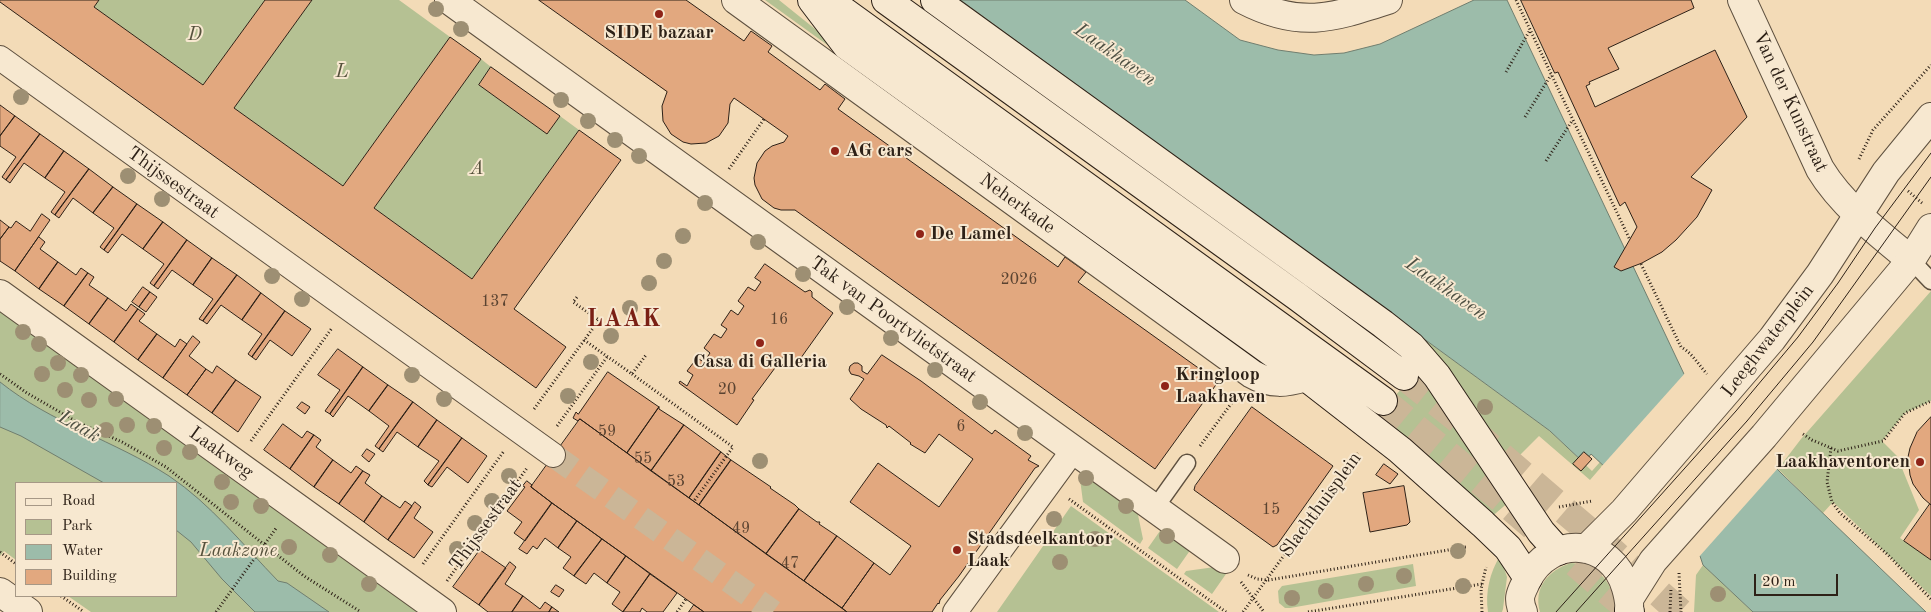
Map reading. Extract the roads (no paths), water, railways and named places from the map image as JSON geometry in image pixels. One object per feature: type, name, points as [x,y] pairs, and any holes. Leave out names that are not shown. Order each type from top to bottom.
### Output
[{"type":"street","name":"Tak van Poortvlietstraat","points":[[449,0],[1074,449]]},
{"type":"street","name":"Neherkade","points":[[736,0],[1252,374],[1268,381],[1280,383],[1306,377]]},
{"type":"street","points":[[812,0],[847,46],[1306,377],[1375,430],[1424,471],[1494,533],[1508,548],[1521,601]]},
{"type":"street","points":[[828,0],[1383,401]]},
{"type":"street","points":[[886,0],[1298,297],[1404,376]]},
{"type":"street","points":[[935,0],[1404,340],[1419,354],[1437,376],[1541,532],[1558,551]]},
{"type":"street","points":[[1244,0],[1261,8],[1302,19],[1341,15],[1388,0]]},
{"type":"street","name":"Van der Kunstraat","points":[[1742,0],[1820,169],[1829,184],[1858,214],[1911,260]]},
{"type":"street","name":"Thijssestraat","points":[[0,58],[346,308],[548,451]]},
{"type":"street","name":"Leeghwaterplein","points":[[1586,549],[1624,511],[1722,399],[1797,307],[1886,172],[1931,117]]},
{"type":"street","points":[[1629,608],[1647,569],[1672,557],[1764,436],[1911,260],[1931,228]]},
{"type":"street","name":"Laakweg","points":[[0,294],[436,608]]},
{"type":"street","points":[[955,612],[1074,449],[1225,559]]},
{"type":"street","points":[[1521,601],[1541,560],[1558,551],[1574,548],[1586,549],[1602,554],[1616,567],[1624,582],[1629,608]]},
{"type":"street","points":[[0,592],[28,612]]},
{"type":"lane","points":[[1911,260],[1931,281]]},
{"type":"lane","points":[[1155,508],[1187,464]]},
{"type":"water","name":"Laakhaven","points":[[961,0],[1185,0],[1240,40],[1278,50],[1314,55],[1344,53],[1380,44],[1474,0],[1507,0],[1684,374],[1782,474],[1926,612],[1753,612],[1703,565],[1700,556],[1591,454],[1584,463],[1550,431]]},
{"type":"water","points":[[0,382],[40,409],[127,452],[177,482],[102,482],[21,436],[0,427]]},
{"type":"water","points":[[178,483],[213,512],[278,581],[287,583],[329,612],[255,612],[222,579],[191,542],[178,532]]},
{"type":"tunnel","points":[[1404,376],[1459,420],[1680,612]]},
{"type":"tunnel","points":[[1383,401],[1499,497],[1632,612]]},
{"type":"tunnel","points":[[553,455],[773,612]]},
{"type":"tram line","points":[[1556,612],[1736,411],[1798,337],[1931,153]]},
{"type":"tram line","points":[[1576,612],[1747,421],[1813,342],[1931,177]]},
{"type":"place","name":"SIDE bazaar","points":[[659,14]]},
{"type":"place","name":"AG cars","points":[[835,151]]},
{"type":"place","name":"De Lamel","points":[[920,234]]},
{"type":"place","name":"Casa di Galleria","points":[[760,343]]},
{"type":"place","name":"Kringloop Laakhaven","points":[[1165,386]]},
{"type":"place","name":"Laakhaventoren","points":[[1920,462]]},
{"type":"place","name":"Stadsdeelkantoor Laak","points":[[957,550]]},
{"type":"district","name":"LAAK","points":[[624,320]]},
{"type":"park label","name":"D","points":[[195,35]]},
{"type":"park label","name":"L","points":[[342,72]]},
{"type":"park label","name":"A","points":[[477,169]]},
{"type":"park label","name":"Laakzone","points":[[238,551]]},
{"type":"water label","name":"Laak","points":[[79,427]]}]
